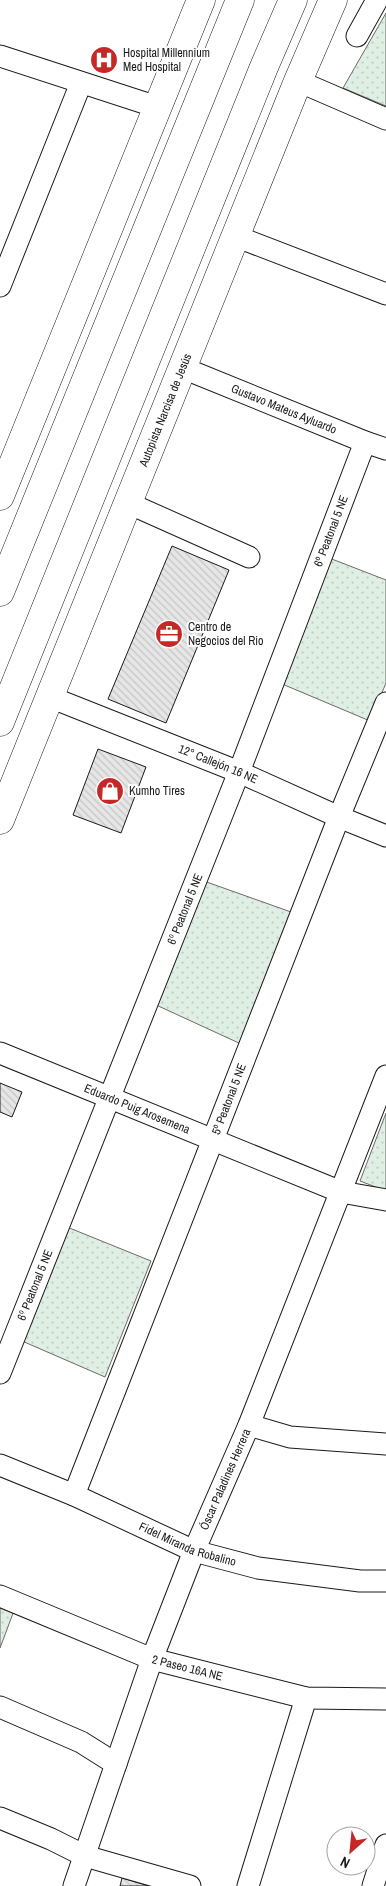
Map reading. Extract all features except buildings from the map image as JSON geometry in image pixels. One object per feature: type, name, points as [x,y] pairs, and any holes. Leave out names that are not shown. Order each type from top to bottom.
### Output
[{"type":"main road","points":[[0,496],[201,0]]},
{"type":"main road","points":[[0,592],[240,0]]},
{"type":"main road","points":[[0,722],[264,67],[293,0]]},
{"type":"main road","name":"Autopista Narcisa de Jesús","points":[[0,820],[298,81],[333,0]]},
{"type":"street","points":[[357,36],[377,0]]},
{"type":"street","points":[[0,56],[157,107]]},
{"type":"street","points":[[298,81],[386,119]]},
{"type":"street","points":[[0,286],[82,83]]},
{"type":"street","points":[[236,236],[386,294]]},
{"type":"street","name":"Gustavo Mateus Ayluardo","points":[[183,368],[386,449]]},
{"type":"street","name":"6º Peatonal 5 NE","points":[[0,1373],[240,772],[365,442]]},
{"type":"street","points":[[128,503],[250,557]]},
{"type":"street","name":"12° Callejón 16 NE","points":[[50,697],[240,772],[386,836]]},
{"type":"street","name":"5º Peatonal 5 NE","points":[[74,1495],[339,817],[386,703]]},
{"type":"street","name":"Eduardo Puig Arosemena","points":[[0,1053],[341,1192],[386,1200]]},
{"type":"street","name":"Óscar Paladines Herrera","points":[[74,1886],[152,1658],[194,1551],[249,1425],[386,1076]]},
{"type":"street","points":[[249,1425],[290,1437],[357,1444],[386,1444]]},
{"type":"street","name":"Fidel Miranda Robalino","points":[[0,1465],[74,1495],[194,1551],[258,1568],[360,1581],[386,1581]]},
{"type":"street","name":"2 Paseo 16A NE","points":[[0,1596],[152,1658],[306,1698],[386,1698]]},
{"type":"street","points":[[248,1886],[306,1698]]},
{"type":"street","points":[[0,1707],[82,1742],[116,1764]]},
{"type":"street","points":[[0,1818],[51,1839],[85,1856],[190,1886]]},
{"type":"street","points":[[373,1886],[386,1845]]},
{"type":"green space","points":[[386,13],[386,106],[343,88]]},
{"type":"green space","points":[[324,556],[386,580],[386,683],[370,721],[275,681]]},
{"type":"green space","points":[[201,880],[291,912],[241,1044],[154,1004]]},
{"type":"green space","points":[[386,1113],[386,1191],[360,1181]]},
{"type":"green space","points":[[67,1227],[151,1261],[105,1377],[22,1341]]},
{"type":"green space","points":[[0,1602],[15,1608],[0,1648]]},
{"type":"place","name":"Hospital Millennium Med Hospital","points":[[104,60]]},
{"type":"place","name":"Centro de Negocios del Rio","points":[[169,634]]},
{"type":"place","name":"Kumho Tires","points":[[110,791]]}]
